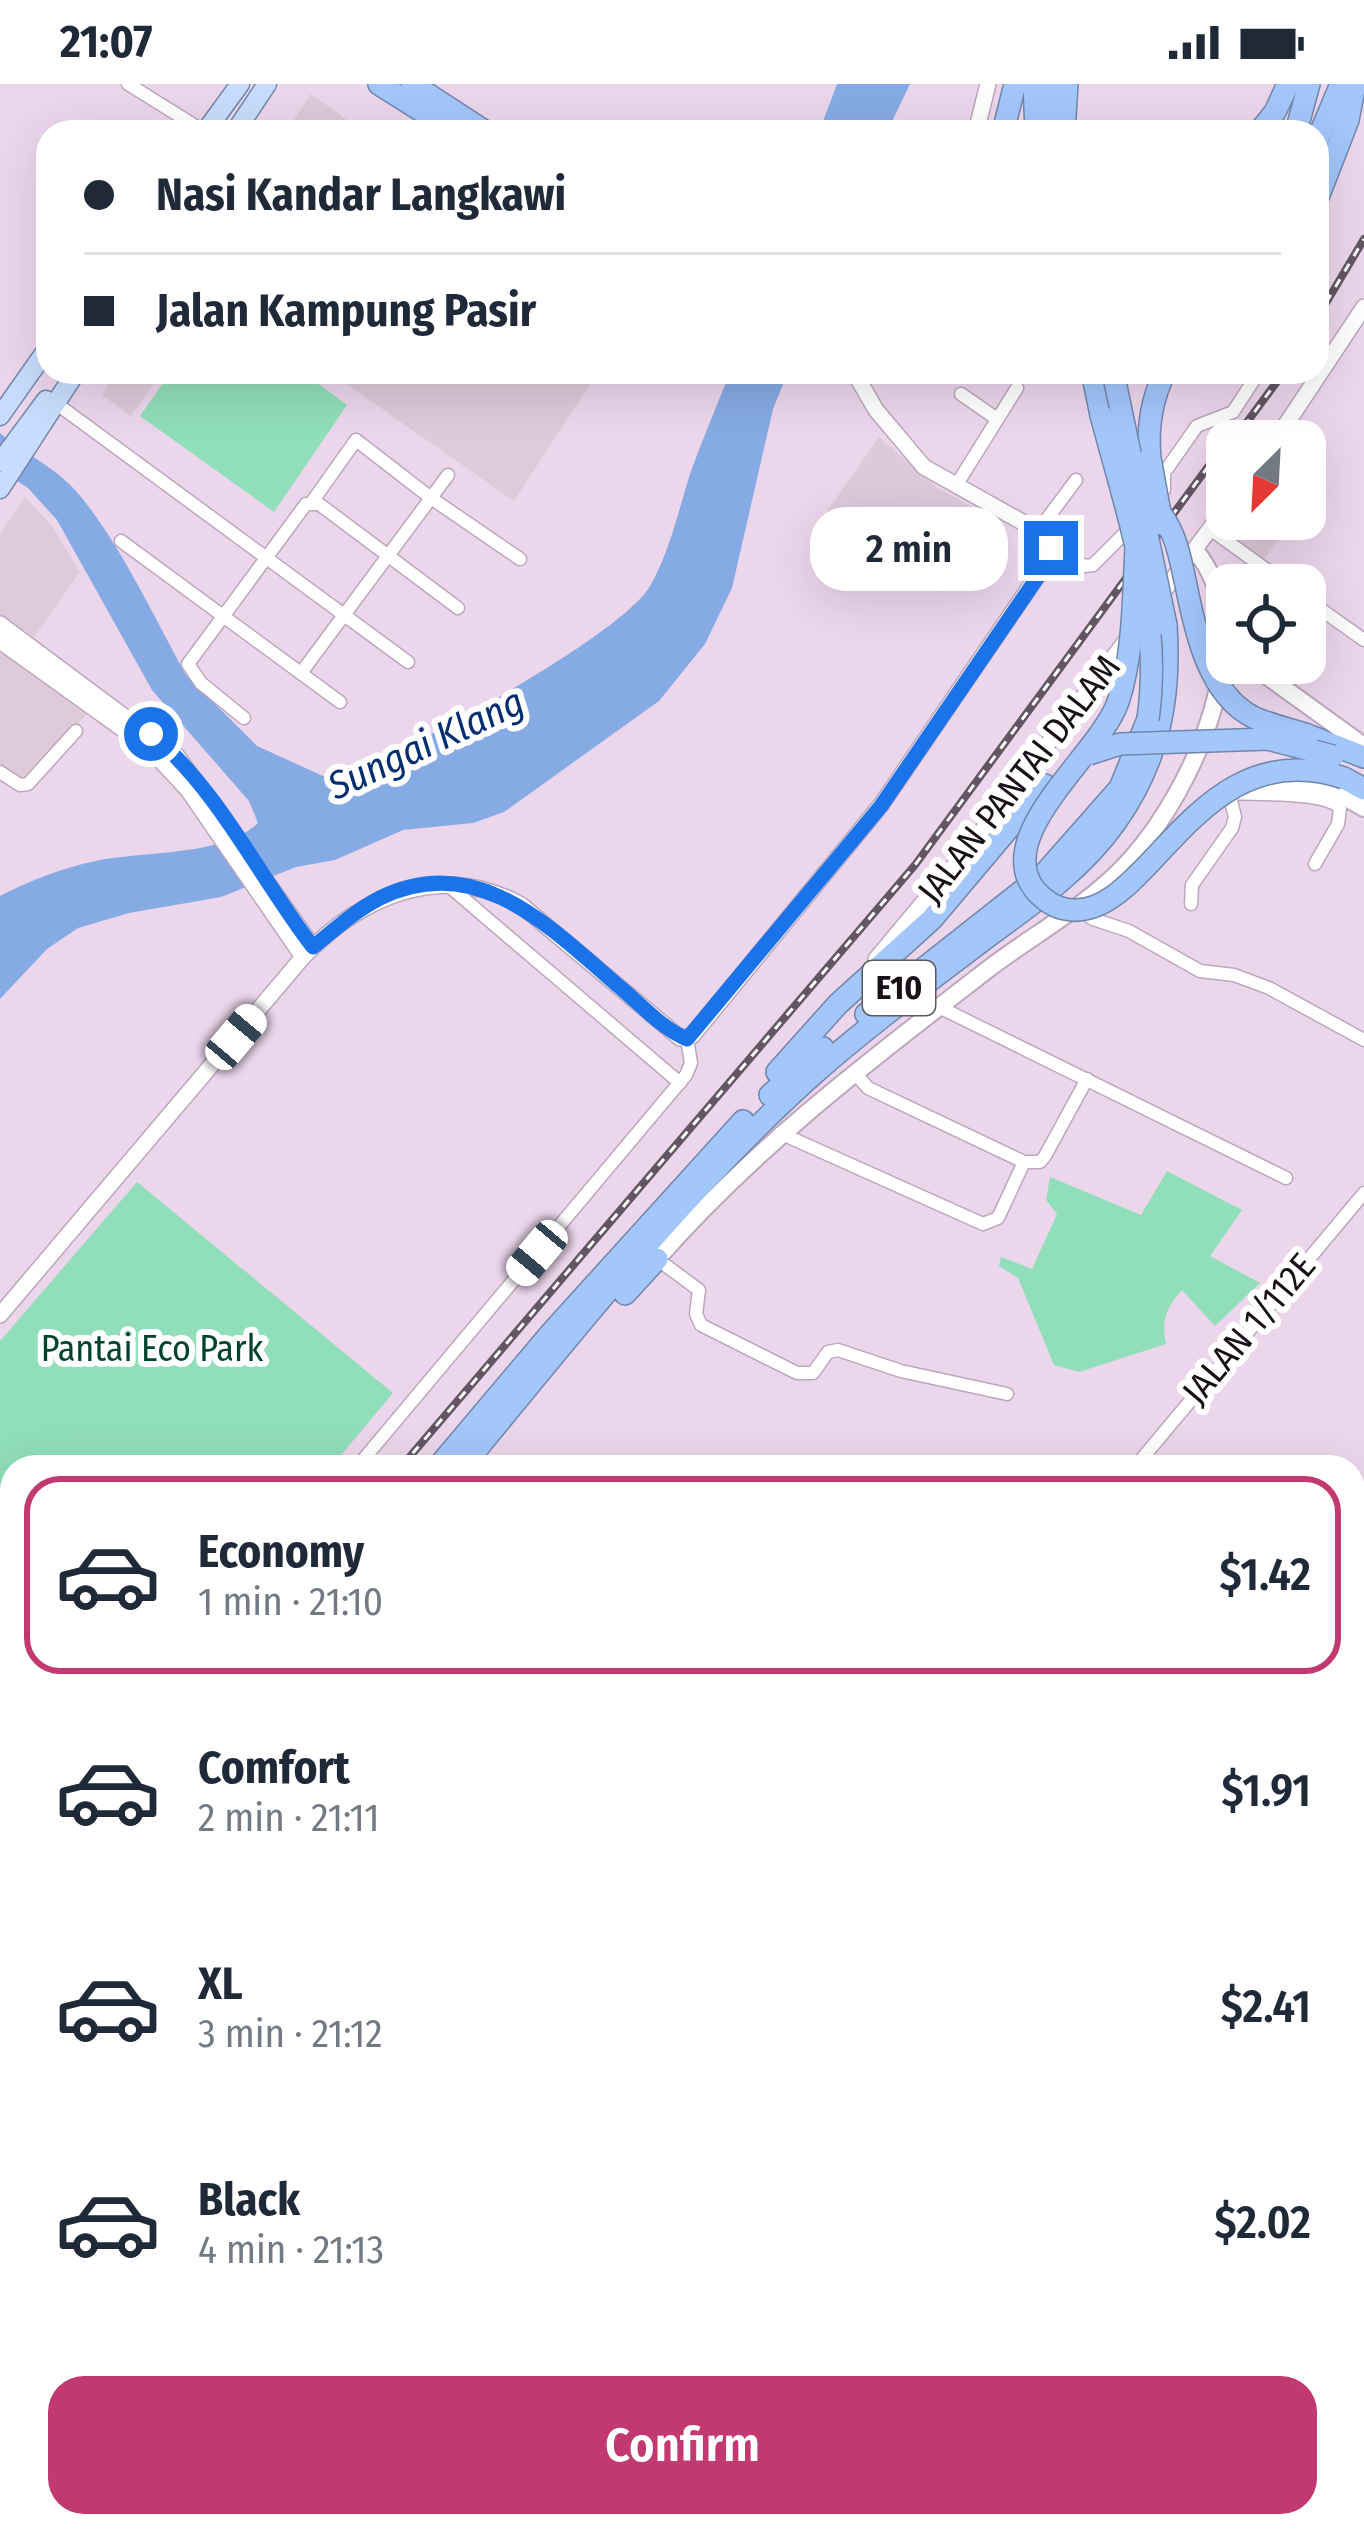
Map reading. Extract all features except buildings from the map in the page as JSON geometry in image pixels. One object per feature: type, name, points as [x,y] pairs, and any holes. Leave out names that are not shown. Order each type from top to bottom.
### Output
[{"type":"highway","points":[[379,84],[436,120]]},
{"type":"highway","points":[[412,84],[468,120]]},
{"type":"highway","points":[[1006,120],[1015,84]]},
{"type":"highway","points":[[1034,84],[1036,120]]},
{"type":"highway","points":[[1050,84],[1050,120]]},
{"type":"highway","points":[[1065,120],[1067,84]]},
{"type":"highway","points":[[1268,120],[1288,84]]},
{"type":"highway","points":[[1299,120],[1309,84]]},
{"type":"highway","points":[[1326,120],[1341,84]]},
{"type":"highway","points":[[1329,170],[1355,84]]},
{"type":"highway","name":"E10","points":[[448,1455],[578,1303],[756,1109],[799,1067],[1046,872],[1120,788],[1156,720],[1152,638],[1136,548],[1095,384]]},
{"type":"highway","name":"E10","points":[[472,1455],[642,1253],[766,1118],[812,1076],[1058,885],[1112,828],[1132,798],[1148,767],[1169,668],[1166,625],[1116,384]]},
{"type":"highway","name":"E10","points":[[1162,384],[1148,433],[1172,599],[1166,625]]},
{"type":"highway","points":[[1161,514],[1175,533],[1191,613],[1221,688],[1234,704],[1252,716],[1364,757]]},
{"type":"highway","points":[[1136,548],[1130,651],[1118,702],[1096,743],[1033,826],[1023,859],[1036,891],[1060,909],[1090,908],[1116,893],[1205,807],[1245,780],[1265,773],[1300,769],[1357,780]]},
{"type":"highway","points":[[756,1109],[772,1078],[838,1004],[953,896],[1056,773],[1100,749],[1182,740],[1268,739],[1333,757],[1357,780]]},
{"type":"highway","points":[[535,1378],[657,1259]]},
{"type":"main road","points":[[214,120],[240,84]]},
{"type":"main road","points":[[243,120],[267,84]]},
{"type":"main road","points":[[0,416],[36,365]]},
{"type":"main road","points":[[2,486],[48,397],[66,388]]},
{"type":"main road","points":[[0,461],[28,436]]},
{"type":"main road","points":[[1195,550],[1206,567]]},
{"type":"main road","points":[[657,1259],[780,1133],[1021,944],[1078,908],[1132,858],[1187,777],[1208,729],[1217,684]]},
{"type":"main road","points":[[1278,684],[1364,746]]},
{"type":"main road","points":[[1187,777],[1199,794],[1225,794]]},
{"type":"main road","points":[[1163,818],[1252,786],[1306,785],[1339,792],[1364,808]]},
{"type":"street","points":[[128,84],[186,120]]},
{"type":"street","points":[[979,120],[988,84]]},
{"type":"street","points":[[1329,360],[1364,307]]},
{"type":"street","points":[[859,384],[924,467],[1038,531],[1051,548],[1085,566],[1096,563],[1164,491],[1164,473],[1197,426],[1233,412],[1251,384]]},
{"type":"street","points":[[1289,420],[1313,384]]},
{"type":"street","points":[[66,388],[266,557],[408,662]]},
{"type":"street","points":[[957,484],[1017,388]]},
{"type":"street","points":[[962,394],[997,419]]},
{"type":"street","points":[[244,718],[201,683],[188,664],[356,440],[520,559]]},
{"type":"street","points":[[301,673],[448,476]]},
{"type":"street","points":[[1038,531],[1076,480]]},
{"type":"street","points":[[311,502],[458,608]]},
{"type":"street","name":"JALAN PANTAI DALAM","points":[[838,1004],[972,844],[1206,535]]},
{"type":"street","points":[[1225,540],[1259,564]]},
{"type":"street","points":[[121,541],[340,702]]},
{"type":"street","points":[[687,1039],[881,806],[1046,565],[1051,548]]},
{"type":"street","points":[[1326,613],[1364,640]]},
{"type":"street","points":[[0,625],[177,756],[308,952]]},
{"type":"street","points":[[0,641],[194,786]]},
{"type":"street","points":[[0,772],[20,785],[28,784],[76,731]]},
{"type":"street","points":[[1191,904],[1192,886],[1232,828],[1234,818],[1225,794],[1314,795],[1335,801],[1340,808],[1338,824],[1315,864]]},
{"type":"street","points":[[449,886],[680,1082]]},
{"type":"street","points":[[0,1315],[308,952],[376,900],[408,888],[484,888],[521,905],[687,1039],[692,1063],[367,1455]]},
{"type":"street","points":[[1078,908],[1200,971],[1234,975],[1269,988],[1364,1040]]},
{"type":"street","points":[[939,1007],[1286,1178]]},
{"type":"street","points":[[855,1073],[868,1088],[1024,1162],[1040,1162],[1045,1156],[1087,1079]]},
{"type":"street","points":[[780,1133],[983,1223],[998,1218],[1024,1162]]},
{"type":"street","name":"JALAN 1/112E","points":[[1145,1455],[1364,1192]]},
{"type":"street","points":[[657,1259],[699,1290],[696,1314],[701,1325],[797,1373],[813,1373],[828,1352],[838,1349],[901,1371],[1007,1394]]},
{"type":"shaded area","points":[[311,94],[347,120],[293,120]]},
{"type":"shaded area","points":[[109,384],[154,384],[131,416],[102,395]]},
{"type":"shaded area","points":[[346,384],[590,384],[514,501]]},
{"type":"shaded area","points":[[879,437],[936,487],[993,518],[938,592],[910,572],[906,577],[835,526],[826,513]]},
{"type":"shaded area","points":[[25,497],[52,526],[80,572],[34,637],[0,614],[0,534]]},
{"type":"shaded area","points":[[1237,540],[1278,540],[1263,561]]},
{"type":"shaded area","points":[[0,649],[88,713],[27,780],[20,781],[0,767]]},
{"type":"green space","points":[[163,384],[319,384],[347,405],[274,512],[140,416]]},
{"type":"green space","points":[[1167,1171],[1242,1210],[1210,1256],[1260,1283],[1215,1326],[1182,1290],[1166,1315],[1166,1344],[1079,1372],[1054,1365],[1018,1278],[999,1266],[1001,1257],[1032,1269],[1057,1214],[1046,1200],[1050,1177],[1141,1215]]},
{"type":"green space","name":"Pantai Eco Park","points":[[137,1182],[393,1393],[341,1455],[0,1455],[0,1341]]},
{"type":"water","points":[[837,84],[910,84],[893,120],[824,120]]},
{"type":"water","name":"Sungai Klang","points":[[725,384],[783,384],[773,409],[732,588],[705,644],[659,701],[504,812],[473,823],[403,830],[335,860],[296,867],[221,897],[129,913],[78,928],[47,949],[0,999],[0,896],[83,864],[224,842],[258,823],[249,801],[152,690],[57,520],[28,488],[0,470],[0,433],[58,474],[91,509],[186,675],[257,746],[332,780],[503,694],[631,608],[650,586],[663,559]]},
{"type":"railway","points":[[1329,298],[1364,239]]},
{"type":"railway","points":[[1249,420],[1275,384]]},
{"type":"railway","points":[[411,1455],[915,865],[1206,470]]},
{"type":"route","points":[[151,734],[200,783],[313,947],[391,893],[424,886],[484,888],[521,905],[687,1039],[881,806],[1046,565],[1051,548]]}]
